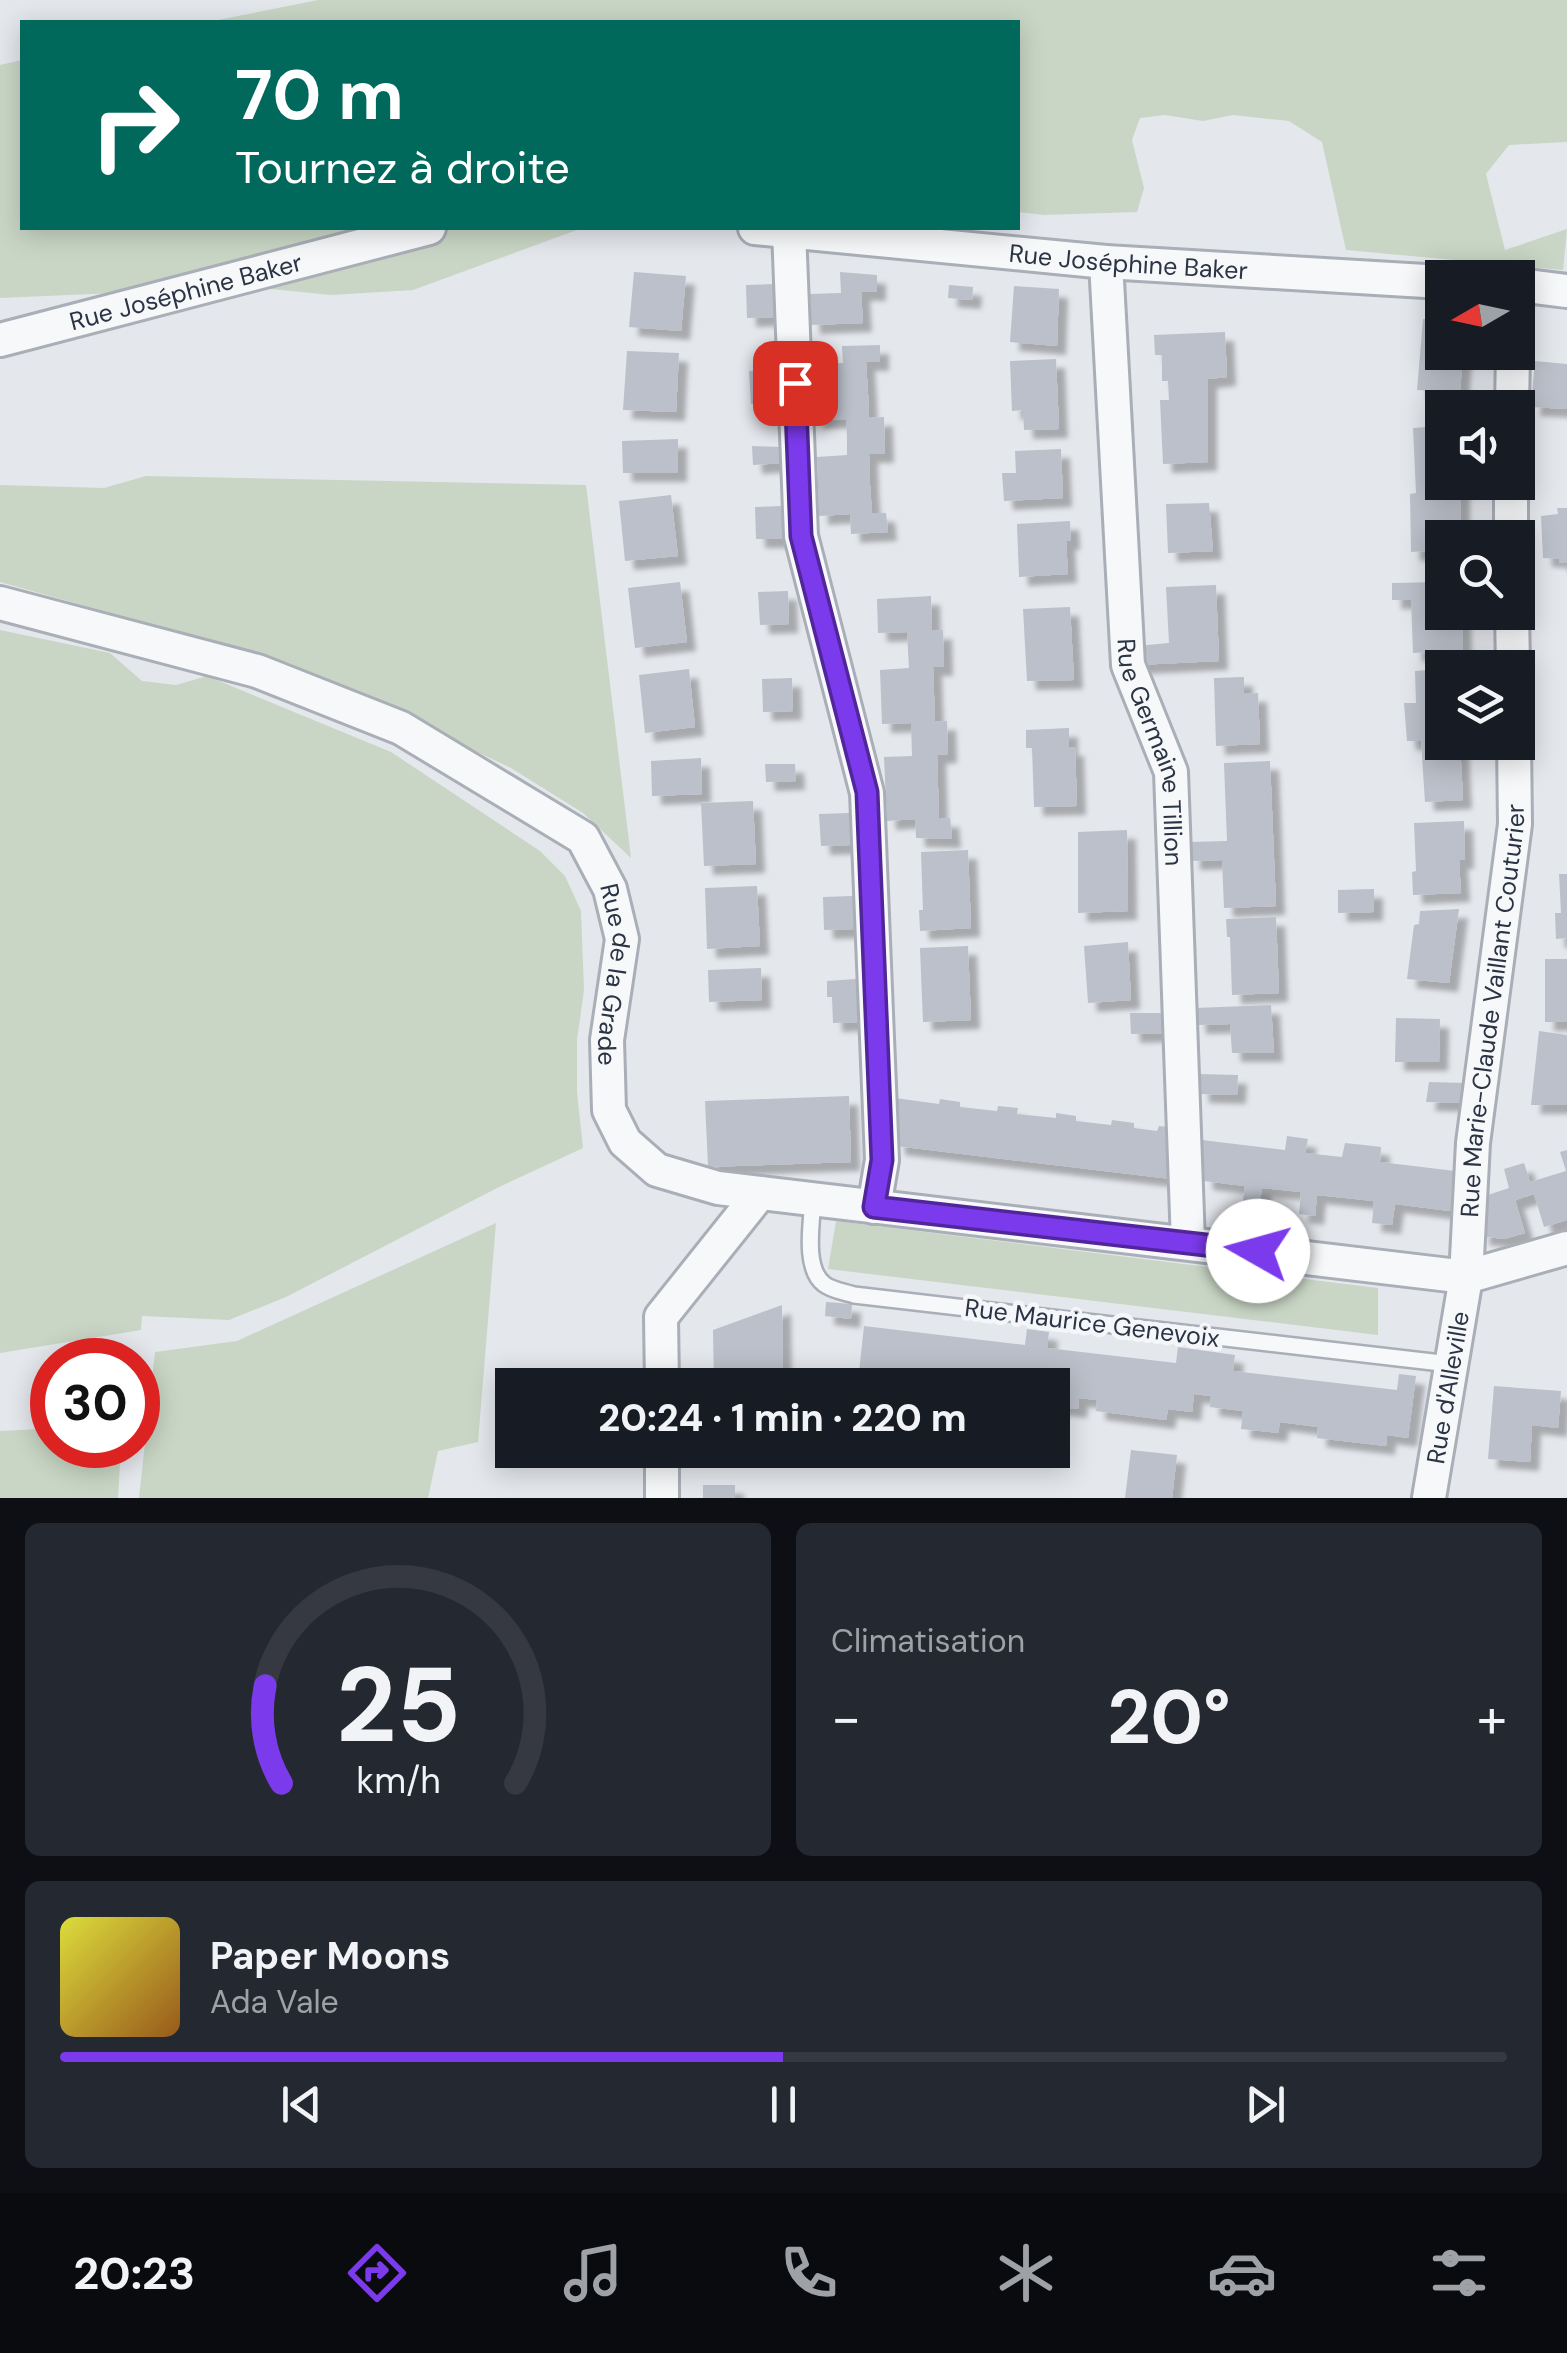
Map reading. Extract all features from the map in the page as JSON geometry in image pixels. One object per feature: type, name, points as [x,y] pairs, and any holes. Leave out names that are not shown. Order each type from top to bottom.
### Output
[{"type":"street","name":"Rue Joséphine Baker","points":[[0,340],[420,230]]},
{"type":"street","name":"Rue Joséphine Baker","points":[[789,230],[1106,262],[1425,281]]},
{"type":"street","points":[[789,230],[801,536],[867,792],[882,1160],[874,1207]]},
{"type":"street","name":"Rue Germaine Tillion","points":[[1106,262],[1128,665],[1170,772],[1188,1243]]},
{"type":"street","points":[[1535,287],[1567,291]]},
{"type":"street","name":"Rue de la Grade","points":[[0,603],[256,671],[401,728],[584,838],[610,889],[622,939],[607,1040],[608,1110],[625,1142],[657,1170],[718,1188],[1466,1277],[1567,1248]]},
{"type":"street","name":"Rue Marie-Claude Vaillant Couturier","points":[[1466,1277],[1473,1143],[1515,824],[1514,760]]},
{"type":"street","points":[[662,1368],[661,1316],[760,1193]]},
{"type":"street","name":"Rue d'Alleville","points":[[1429,1498],[1466,1277]]},
{"type":"street","points":[[662,1468],[662,1498]]},
{"type":"lane","name":"Rue Maurice Genevoix","points":[[813,1199],[815,1274],[824,1285],[854,1295],[1450,1364]]},
{"type":"green space","points":[[318,0],[1567,0],[1567,142],[1509,145],[1486,174],[1505,250],[1567,229],[1563,270],[1535,267],[1535,260],[1454,260],[1346,250],[1322,142],[1289,121],[1233,115],[1203,121],[1165,115],[1140,118],[1132,140],[1144,188],[1137,212],[1020,212],[1020,20],[218,20]]},
{"type":"green space","points":[[20,60],[20,230],[577,230],[413,290],[331,295],[251,287],[0,298],[0,65]]},
{"type":"green space","points":[[146,476],[586,485],[631,858],[583,813],[511,768],[289,663],[0,582],[0,485],[104,488]]},
{"type":"green space","points":[[0,630],[110,653],[142,681],[176,685],[207,676],[391,752],[540,851],[565,876],[581,911],[584,990],[577,1040],[577,1092],[583,1148],[286,1297],[229,1320],[142,1316],[141,1330],[92,1338],[30,1338],[30,1348],[0,1353]]},
{"type":"green space","points":[[836,1221],[1378,1288],[1378,1335],[828,1269]]},
{"type":"green space","points":[[496,1223],[478,1442],[438,1451],[428,1498],[139,1498],[142,1468],[160,1468],[160,1351],[237,1341]]},
{"type":"green space","points":[[30,1430],[30,1468],[120,1468],[118,1498],[0,1498],[0,1431]]},
{"type":"building","points":[[634,272],[686,276],[681,331],[629,327]]},
{"type":"building","points":[[840,272],[877,275],[877,292],[861,292],[863,323],[811,325],[809,294],[841,293]]},
{"type":"building","points":[[775,284],[777,317],[747,318],[746,285]]},
{"type":"building","points":[[949,285],[973,287],[972,300],[948,298]]},
{"type":"building","points":[[1014,286],[1059,289],[1057,346],[1010,342]]},
{"type":"building","points":[[1423,319],[1425,370],[1462,370],[1460,390],[1417,390]]},
{"type":"building","points":[[1225,332],[1227,377],[1208,379],[1208,462],[1163,464],[1160,400],[1169,400],[1168,381],[1162,381],[1162,355],[1155,355],[1154,335]]},
{"type":"building","points":[[880,345],[880,362],[866,362],[869,418],[884,417],[885,454],[869,454],[870,485],[872,513],[886,513],[888,532],[851,534],[850,514],[819,516],[817,457],[847,455],[847,438],[846,419],[814,420],[812,364],[843,363],[842,346]]},
{"type":"building","points":[[627,351],[679,353],[676,412],[623,410]]},
{"type":"building","points":[[1056,359],[1059,429],[1024,430],[1023,410],[1012,411],[1010,361]]},
{"type":"building","points":[[1535,361],[1567,364],[1567,409],[1535,407]]},
{"type":"building","points":[[779,370],[780,403],[751,404],[749,371]]},
{"type":"building","points":[[1425,427],[1425,500],[1461,500],[1461,520],[1425,520],[1425,551],[1411,552],[1410,494],[1416,493],[1413,428]]},
{"type":"building","points":[[678,439],[678,473],[623,473],[622,441]]},
{"type":"building","points":[[752,446],[782,447],[783,463],[753,465]]},
{"type":"building","points":[[1061,449],[1063,498],[1004,501],[1002,473],[1016,473],[1015,451]]},
{"type":"building","points":[[671,495],[678,556],[625,561],[619,501]]},
{"type":"building","points":[[1209,503],[1213,551],[1168,553],[1166,504]]},
{"type":"building","points":[[784,506],[786,539],[756,539],[755,507]]},
{"type":"building","points":[[1557,508],[1567,508],[1567,563],[1543,558],[1541,516],[1558,514]]},
{"type":"building","points":[[1070,521],[1071,541],[1066,541],[1068,574],[1019,577],[1017,524]]},
{"type":"building","points":[[680,582],[687,642],[635,648],[628,588]]},
{"type":"building","points":[[1425,582],[1425,630],[1462,630],[1463,650],[1413,653],[1411,600],[1392,600],[1392,583]]},
{"type":"building","points":[[1216,585],[1219,661],[1137,665],[1136,646],[1169,643],[1166,587]]},
{"type":"building","points":[[788,591],[789,624],[760,625],[758,592]]},
{"type":"building","points":[[931,596],[932,631],[943,630],[944,667],[933,667],[935,722],[947,721],[948,754],[937,755],[939,819],[950,818],[952,839],[916,838],[915,819],[887,821],[884,757],[912,756],[911,723],[882,724],[880,670],[909,668],[907,632],[878,633],[877,599]]},
{"type":"building","points":[[1070,607],[1074,680],[1027,681],[1023,609]]},
{"type":"building","points":[[689,669],[695,727],[645,733],[639,675]]},
{"type":"building","points":[[1425,670],[1425,760],[1461,760],[1463,800],[1425,802],[1421,741],[1407,741],[1404,703],[1416,703],[1415,671]]},
{"type":"building","points":[[1244,677],[1244,694],[1258,693],[1260,744],[1216,746],[1214,678]]},
{"type":"building","points":[[792,678],[793,711],[763,712],[762,679]]},
{"type":"building","points":[[1069,728],[1069,747],[1075,747],[1077,806],[1034,807],[1032,748],[1026,748],[1026,730]]},
{"type":"building","points":[[701,758],[702,794],[652,796],[651,761]]},
{"type":"building","points":[[1270,761],[1276,906],[1224,908],[1222,860],[1191,861],[1191,842],[1227,841],[1224,763]]},
{"type":"building","points":[[765,764],[795,764],[796,781],[766,782]]},
{"type":"building","points":[[753,801],[756,864],[704,866],[701,803]]},
{"type":"building","points":[[849,813],[850,845],[821,846],[819,814]]},
{"type":"building","points":[[1464,821],[1465,860],[1459,860],[1461,893],[1413,895],[1414,823]]},
{"type":"building","points":[[1127,830],[1128,911],[1078,913],[1078,832]]},
{"type":"building","points":[[968,850],[971,928],[920,931],[921,852]]},
{"type":"building","points":[[1559,874],[1567,874],[1567,938],[1556,939],[1555,913],[1561,913]]},
{"type":"building","points":[[757,886],[760,946],[707,949],[705,888]]},
{"type":"building","points":[[1374,889],[1374,912],[1338,913],[1338,890]]},
{"type":"building","points":[[853,896],[854,929],[824,930],[823,897]]},
{"type":"building","points":[[1459,909],[1449,983],[1407,979],[1414,925],[1419,924],[1420,911]]},
{"type":"building","points":[[1276,917],[1279,993],[1232,995],[1226,919]]},
{"type":"building","points":[[1128,942],[1131,1000],[1088,1003],[1084,946]]},
{"type":"building","points":[[968,946],[971,1020],[923,1022],[920,948]]},
{"type":"building","points":[[1545,959],[1567,959],[1567,1022],[1545,1022]]},
{"type":"building","points":[[761,968],[762,1000],[709,1002],[708,970]]},
{"type":"building","points":[[856,979],[859,1022],[833,1023],[827,981]]},
{"type":"building","points":[[1271,1005],[1274,1053],[1232,1053],[1230,1024],[1197,1025],[1196,1008]]},
{"type":"building","points":[[1130,1013],[1164,1013],[1164,1033],[1131,1034]]},
{"type":"building","points":[[1396,1018],[1440,1019],[1439,1062],[1395,1062]]},
{"type":"building","points":[[1539,1031],[1567,1035],[1567,1105],[1531,1105]]},
{"type":"building","points":[[1199,1074],[1238,1075],[1237,1095],[1200,1094]]},
{"type":"building","points":[[1429,1082],[1467,1083],[1464,1103],[1426,1102]]},
{"type":"building","points":[[849,1096],[851,1162],[708,1167],[705,1101]]},
{"type":"building","points":[[895,1098],[939,1104],[940,1099],[960,1102],[960,1107],[997,1111],[998,1106],[1018,1108],[1017,1114],[1056,1118],[1056,1113],[1076,1116],[1076,1121],[1111,1125],[1112,1120],[1157,1131],[1159,1126],[1169,1127],[1171,1179],[896,1146]]},
{"type":"building","points":[[1287,1136],[1308,1139],[1305,1153],[1342,1157],[1345,1143],[1381,1147],[1380,1162],[1455,1171],[1450,1211],[1395,1204],[1392,1225],[1372,1223],[1374,1201],[1317,1195],[1315,1216],[1299,1214],[1301,1192],[1262,1188],[1259,1209],[1242,1207],[1245,1186],[1204,1181],[1202,1140],[1285,1150]]},
{"type":"building","points":[[1567,1150],[1567,1220],[1544,1227],[1534,1194],[1515,1200],[1525,1233],[1504,1239],[1480,1236],[1485,1196],[1509,1188],[1504,1169],[1524,1163],[1530,1182],[1566,1171],[1560,1152]]},
{"type":"building","points":[[826,1302],[852,1304],[851,1319],[825,1316]]},
{"type":"building","points":[[782,1305],[783,1368],[714,1368],[713,1330]]},
{"type":"building","points":[[864,1326],[1025,1345],[1027,1329],[1049,1332],[1047,1348],[1176,1363],[1178,1347],[1235,1355],[1233,1371],[1397,1390],[1399,1374],[1416,1376],[1408,1438],[1387,1435],[1386,1446],[1317,1438],[1318,1427],[1280,1422],[1278,1433],[1241,1429],[1243,1411],[1210,1407],[1211,1396],[1194,1394],[1192,1412],[1168,1409],[1166,1420],[1096,1411],[1097,1400],[1079,1398],[1078,1409],[1070,1408],[1070,1368],[859,1368]]},
{"type":"building","points":[[1494,1386],[1561,1391],[1558,1428],[1532,1425],[1530,1462],[1488,1459]]},
{"type":"building","points":[[1131,1450],[1177,1455],[1172,1498],[1125,1498]]},
{"type":"building","points":[[703,1485],[735,1485],[735,1498],[703,1498]]},
{"type":"route","points":[[795,383],[801,536],[867,792],[882,1160],[874,1207],[1258,1251]]}]
